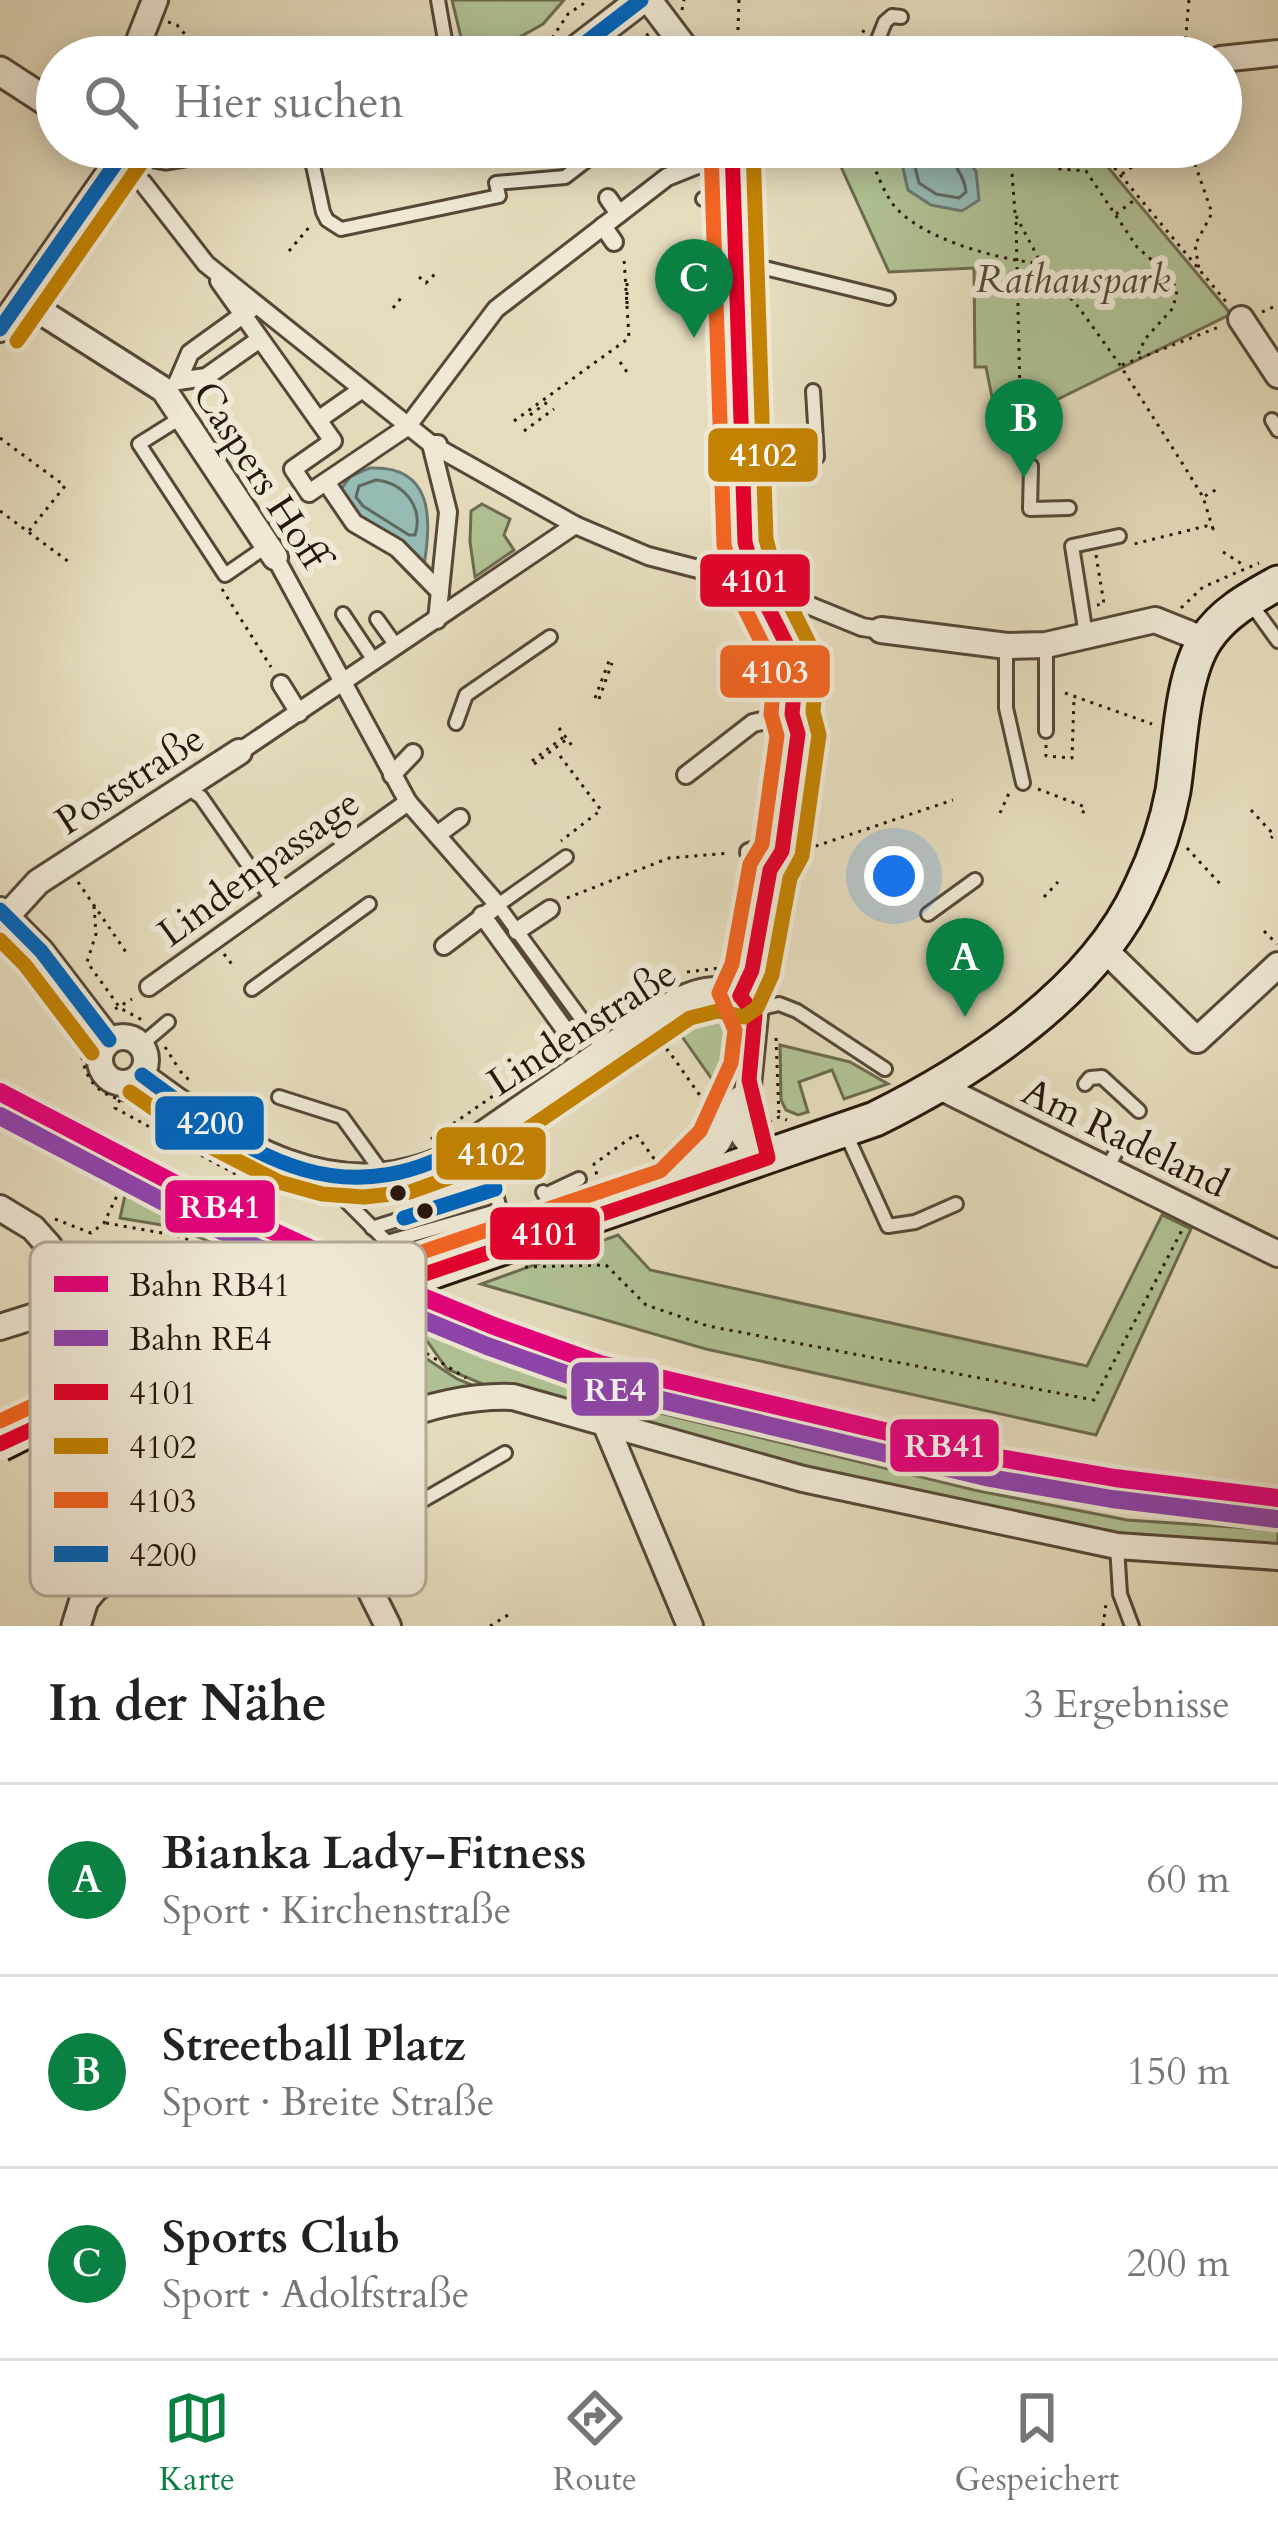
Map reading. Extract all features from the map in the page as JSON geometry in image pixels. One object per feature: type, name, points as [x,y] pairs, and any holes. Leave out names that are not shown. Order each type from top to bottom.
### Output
[{"type":"main road","points":[[426,1274],[666,1180],[769,1133],[844,1131],[940,1087],[1013,1034],[1103,947],[1140,890],[1164,823],[1193,671],[1204,640],[1258,578]]},
{"type":"main road","points":[[0,1444],[30,1435]]},
{"type":"street","points":[[581,36],[645,0],[675,36]]},
{"type":"street","points":[[141,36],[152,8]]},
{"type":"street","points":[[1242,56],[1278,53]]},
{"type":"street","points":[[0,71],[36,94]]},
{"type":"street","points":[[0,328],[109,168]]},
{"type":"street","points":[[252,301],[260,339],[333,442],[293,469],[309,493],[407,427],[496,308],[603,226],[614,206],[690,168]]},
{"type":"street","points":[[733,168],[745,542]]},
{"type":"street","points":[[143,183],[206,264],[407,427],[646,565],[756,584],[880,630],[1006,646],[1046,645],[1155,620],[1204,640]]},
{"type":"street","points":[[603,226],[614,242]]},
{"type":"street","name":"Caspers Hoff","points":[[21,298],[164,390],[272,551],[407,802],[490,910],[569,1035]]},
{"type":"street","points":[[252,301],[190,353],[178,381],[206,376],[260,339]]},
{"type":"street","points":[[1241,319],[1278,374]]},
{"type":"street","points":[[318,420],[362,389]]},
{"type":"street","points":[[407,427],[408,398]]},
{"type":"street","points":[[431,444],[454,445]]},
{"type":"street","points":[[431,444],[448,512],[437,620]]},
{"type":"street","points":[[326,482],[354,523],[397,548],[440,592]]},
{"type":"street","name":"Poststraße","points":[[4,913],[38,882],[343,684],[575,525]]},
{"type":"street","points":[[281,684],[299,713]]},
{"type":"street","points":[[686,775],[753,723],[792,714]]},
{"type":"street","points":[[392,775],[413,753]]},
{"type":"street","name":"Lindenpassage","points":[[149,988],[407,802]]},
{"type":"street","points":[[436,835],[460,818]]},
{"type":"street","points":[[517,931],[550,909]]},
{"type":"street","points":[[444,946],[490,910]]},
{"type":"street","name":"Lindenstraße","points":[[4,913],[41,951],[109,1040],[101,1050],[103,1074],[122,1084],[142,1075],[173,1082],[188,1110],[246,1143],[321,1175],[386,1178],[420,1170],[495,1136],[617,1052],[689,995],[718,989],[756,1003]]},
{"type":"street","points":[[1103,947],[1197,1040],[1278,965]]},
{"type":"street","points":[[756,1003],[743,1135],[753,1149],[769,1133]]},
{"type":"street","points":[[109,1040],[120,1036],[148,1039],[142,1075]]},
{"type":"street","points":[[666,1180],[693,1172],[718,1142],[749,1080]]},
{"type":"street","name":"Am Radeland","points":[[940,1087],[1191,1212],[1274,1247]]},
{"type":"street","points":[[0,1208],[34,1228],[46,1242]]},
{"type":"street","points":[[0,1327],[30,1318]]},
{"type":"street","points":[[426,1409],[482,1396],[513,1396],[803,1480],[1117,1546],[1278,1558]]},
{"type":"street","points":[[605,1423],[690,1626]]},
{"type":"street","points":[[76,1626],[88,1596]]},
{"type":"street","points":[[373,1596],[388,1626]]},
{"type":"lane","points":[[438,0],[444,36]]},
{"type":"lane","points":[[879,36],[885,22],[901,16]]},
{"type":"lane","points":[[313,168],[323,212],[334,225],[354,228],[499,196],[496,183],[565,177],[577,168]]},
{"type":"lane","points":[[703,199],[734,184]]},
{"type":"lane","points":[[736,261],[888,298]]},
{"type":"lane","points":[[743,467],[817,457],[813,391]]},
{"type":"lane","points":[[182,417],[139,444],[225,575],[272,551]]},
{"type":"lane","points":[[1031,466],[1030,509],[1069,508]]},
{"type":"lane","points":[[1086,636],[1072,546],[1125,541]]},
{"type":"lane","points":[[745,542],[756,584],[797,665],[792,714],[798,734],[771,851],[752,970],[756,1003]]},
{"type":"lane","points":[[1258,578],[1278,641]]},
{"type":"lane","points":[[343,614],[375,662]]},
{"type":"lane","points":[[377,619],[397,647]]},
{"type":"lane","points":[[456,723],[466,695],[550,638]]},
{"type":"lane","points":[[1046,645],[1046,731]]},
{"type":"lane","points":[[1006,646],[1006,708],[1023,783]]},
{"type":"lane","points":[[186,786],[201,797],[272,899]]},
{"type":"lane","points":[[566,857],[490,910],[517,931],[617,1052]]},
{"type":"lane","points":[[928,914],[975,880]]},
{"type":"lane","points":[[252,989],[369,904]]},
{"type":"lane","name":"Lindenstraße","points":[[756,1003],[817,1021],[885,1069]]},
{"type":"lane","points":[[148,1039],[168,1022]]},
{"type":"lane","points":[[1084,1084],[1102,1077],[1139,1111]]},
{"type":"lane","points":[[279,1097],[342,1117],[386,1178]]},
{"type":"lane","points":[[844,1131],[889,1226],[915,1222],[956,1204]]},
{"type":"lane","points":[[321,1175],[387,1242],[500,1210],[495,1136]]},
{"type":"lane","points":[[1106,1170],[1119,1146]]},
{"type":"lane","points":[[543,1192],[579,1179]]},
{"type":"lane","points":[[372,1228],[496,1189]]},
{"type":"lane","points":[[426,1498],[505,1453]]},
{"type":"lane","points":[[1117,1546],[1120,1594],[1132,1626]]},
{"type":"path","points":[[562,36],[568,14],[589,0]]},
{"type":"path","points":[[738,36],[739,0]]},
{"type":"path","points":[[1186,36],[1189,0]]},
{"type":"path","points":[[152,8],[187,36]]},
{"type":"path","points":[[875,168],[891,203],[946,240],[1019,262],[1041,263]]},
{"type":"path","points":[[1012,168],[1019,262],[1020,393],[1031,466]]},
{"type":"path","points":[[1059,168],[1086,172],[1137,247],[1170,276],[1177,291],[1173,308],[1145,339],[1136,359]]},
{"type":"path","points":[[1114,168],[1241,319],[1120,365]]},
{"type":"path","points":[[1120,175],[1130,168]]},
{"type":"path","points":[[1196,168],[1212,213],[1195,245],[1199,270]]},
{"type":"path","points":[[1115,214],[1138,197]]},
{"type":"path","points":[[289,251],[323,212]]},
{"type":"path","points":[[1016,216],[1041,263],[1120,365],[1203,497],[1213,529],[1206,526],[1125,541]]},
{"type":"path","points":[[529,413],[629,338],[625,256],[626,305]]},
{"type":"path","points":[[419,277],[426,283],[438,271]]},
{"type":"path","points":[[393,308],[401,298]]},
{"type":"path","points":[[620,362],[627,372]]},
{"type":"path","points":[[524,431],[554,409],[554,395]]},
{"type":"path","points":[[514,421],[549,401]]},
{"type":"path","points":[[529,413],[536,423]]},
{"type":"path","points":[[0,438],[65,486],[28,532]]},
{"type":"path","points":[[1203,497],[1220,488]]},
{"type":"path","points":[[0,511],[69,562]]},
{"type":"path","points":[[1223,553],[1258,578]]},
{"type":"path","points":[[1082,608],[1104,604],[1096,555]]},
{"type":"path","points":[[225,575],[217,581],[281,684]]},
{"type":"path","points":[[1171,627],[1185,600],[1258,578]]},
{"type":"path","points":[[601,659],[619,665]]},
{"type":"path","points":[[597,698],[610,663]]},
{"type":"path","points":[[1046,687],[1165,729]]},
{"type":"path","points":[[1046,731],[1046,756],[1072,758],[1074,696]]},
{"type":"path","points":[[559,728],[573,747]]},
{"type":"path","points":[[534,762],[565,739]]},
{"type":"path","points":[[1073,743],[1083,748]]},
{"type":"path","points":[[527,754],[538,771]]},
{"type":"path","points":[[560,756],[601,811]]},
{"type":"path","points":[[1000,813],[1010,792],[1023,783],[1085,807],[1081,818]]},
{"type":"path","points":[[593,800],[602,793]]},
{"type":"path","points":[[550,909],[669,858],[771,851],[953,800]]},
{"type":"path","points":[[1251,811],[1274,838]]},
{"type":"path","points":[[1164,823],[1221,882]]},
{"type":"path","points":[[66,864],[128,955]]},
{"type":"path","points":[[1044,897],[1058,882]]},
{"type":"path","points":[[94,906],[97,934],[87,962],[120,1008],[138,1016],[173,1082]]},
{"type":"path","points":[[1264,931],[1278,946]]},
{"type":"path","points":[[221,950],[234,967]]},
{"type":"path","points":[[756,1003],[769,1133],[799,1124]]},
{"type":"path","points":[[93,1019],[78,1030],[88,1076],[101,1094],[154,1109],[173,1082]]},
{"type":"path","points":[[423,1144],[569,1035]]},
{"type":"path","points":[[617,1052],[668,1051],[713,1114]]},
{"type":"path","points":[[173,1082],[192,1084]]},
{"type":"path","points":[[120,1100],[115,1108],[166,1139],[274,1195],[277,1187],[293,1197]]},
{"type":"path","points":[[188,1110],[175,1131],[216,1152]]},
{"type":"path","points":[[602,1192],[594,1164],[636,1134],[666,1180]]},
{"type":"path","points":[[91,1233],[104,1223],[123,1183],[232,1242]]},
{"type":"path","points":[[486,1253],[530,1268],[606,1265],[646,1305],[708,1326],[1094,1400],[1191,1212]]},
{"type":"path","points":[[104,1223],[193,1242]]},
{"type":"path","points":[[426,1353],[446,1369],[479,1384],[482,1396]]},
{"type":"path","points":[[490,1626],[508,1616]]},
{"type":"green space","points":[[452,0],[564,0],[543,24],[522,36],[461,36]]},
{"type":"green space","name":"Rathauspark","points":[[842,168],[1109,168],[1231,314],[1042,407],[994,407],[986,367],[975,367],[974,268],[889,272]]},
{"type":"green space","points":[[482,504],[510,519],[504,535],[514,550],[475,577],[471,511]]},
{"type":"green space","points":[[705,1005],[723,1006],[732,1021],[730,1105],[669,1018]]},
{"type":"green space","points":[[780,1045],[850,1062],[888,1084],[844,1099],[832,1070],[799,1082],[808,1112],[798,1115],[786,1110],[781,1100]]},
{"type":"green space","points":[[126,1191],[225,1242],[211,1242],[174,1227],[120,1218]]},
{"type":"green space","points":[[1162,1215],[1191,1229],[1096,1435],[706,1349],[481,1284],[618,1235],[650,1270],[1087,1366]]},
{"type":"green space","points":[[426,1328],[611,1401],[974,1490],[1127,1520],[1278,1530],[1278,1557],[1117,1546],[513,1397],[447,1369],[426,1339]]},
{"type":"green space","points":[[426,1358],[457,1379],[475,1386],[426,1401]]},
{"type":"water","points":[[903,168],[974,168],[979,200],[962,211],[931,205],[908,190]]},
{"type":"water","points":[[370,468],[391,469],[417,485],[427,513],[424,565],[354,515],[338,493],[350,477]]},
{"type":"railway","points":[[0,1087],[68,1130]]},
{"type":"rail line","name":"RB41","points":[[0,1092],[296,1242]]},
{"type":"rail line","name":"RE4","points":[[0,1116],[246,1242]]},
{"type":"rail line","name":"RB41","points":[[426,1298],[600,1364],[994,1457],[1278,1498]]},
{"type":"rail line","name":"RE4","points":[[426,1321],[594,1384],[990,1478],[1276,1519]]},
{"type":"transit line","name":"4200","points":[[594,36],[641,0]]},
{"type":"transit line","name":"4200","points":[[0,329],[112,168]]},
{"type":"transit line","name":"4102","points":[[17,341],[138,168]]},
{"type":"transit line","name":"4103","points":[[426,1251],[660,1171],[700,1131],[731,1063],[735,1030],[719,993],[732,964],[750,864],[762,844],[777,736],[771,714],[775,669],[736,591],[724,545],[712,168]]},
{"type":"transit line","name":"4101","points":[[733,168],[745,542],[756,584],[797,665],[792,714],[798,734],[782,851],[770,870],[752,970],[740,996]]},
{"type":"transit line","name":"4102","points":[[130,1092],[203,1143],[279,1182],[322,1194],[364,1197],[410,1192],[463,1173],[690,1018],[718,1011],[744,1017],[757,1008],[772,975],[790,878],[802,856],[819,735],[813,712],[817,659],[776,577],[766,539],[754,168]]},
{"type":"transit line","name":"4200","points":[[0,910],[41,951],[109,1040]]},
{"type":"transit line","name":"4102","points":[[0,940],[25,965],[92,1053]]},
{"type":"transit line","name":"4101","points":[[426,1274],[768,1158],[749,1080],[755,1015],[740,996]]},
{"type":"transit line","name":"4200","points":[[142,1075],[224,1132],[304,1170],[345,1177],[388,1175],[433,1162],[482,1136],[495,1189],[404,1218]]},
{"type":"transit line","name":"4103","points":[[0,1421],[30,1407]]},
{"type":"transit line","name":"4101","points":[[0,1444],[30,1430]]},
{"type":"place","name":"Sports Club","points":[[694,338]]},
{"type":"place","name":"Streetball Platz","points":[[1024,478]]},
{"type":"place","name":"Bianka Lady-Fitness","points":[[965,1017]]}]
